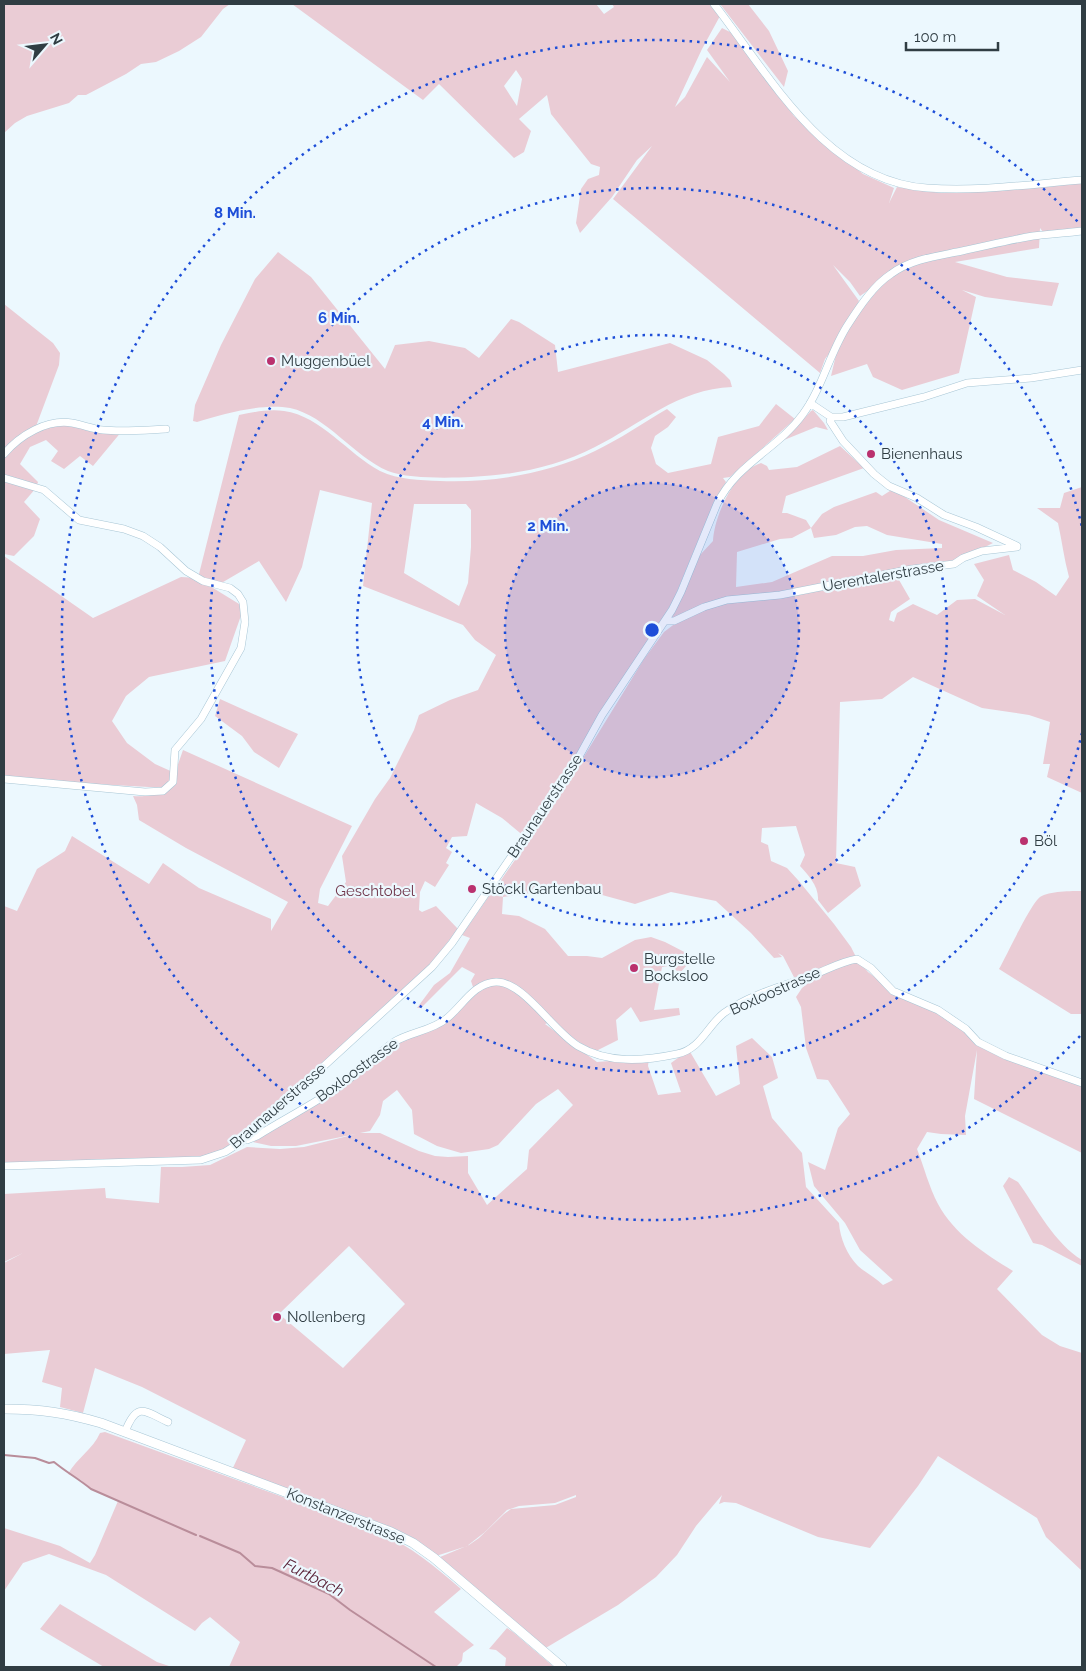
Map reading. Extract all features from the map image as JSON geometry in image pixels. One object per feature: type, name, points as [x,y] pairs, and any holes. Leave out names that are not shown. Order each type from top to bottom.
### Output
[{"type":"main road","name":"Konstanzerstrasse","points":[[4,1409],[30,1409],[64,1413],[108,1425],[397,1534],[434,1558],[562,1667]]},
{"type":"street","points":[[714,4],[812,130],[843,156],[877,176],[908,186],[934,189],[1082,180]]},
{"type":"street","name":"Braunauerstrasse","points":[[4,1166],[201,1160],[225,1152],[245,1138],[432,967],[452,943],[576,762],[602,715],[678,600],[717,504],[728,485],[742,470],[794,426],[810,402],[847,325],[878,286],[896,270],[907,264],[930,257],[1032,236],[1082,231]]},
{"type":"street","points":[[810,402],[831,416],[847,416],[924,397],[967,383],[1032,378],[1082,370]]},
{"type":"street","name":"Uerentalerstrasse","points":[[665,621],[674,621],[718,602],[780,595],[954,564],[963,558],[982,551],[1017,547],[976,526],[944,515],[917,498],[884,483],[839,436],[830,420],[831,416]]},
{"type":"street","points":[[4,454],[15,442],[30,432],[54,424],[70,423],[102,430],[166,429]]},
{"type":"street","points":[[4,478],[44,490],[79,520],[130,530],[150,539],[186,571],[203,581],[228,587],[235,592],[242,602],[245,622],[243,640],[237,657],[196,727],[175,750],[174,780],[166,790],[158,793],[4,779]]},
{"type":"street","name":"Boxloostrasse","points":[[245,1138],[247,1140],[257,1136],[333,1091],[394,1042],[443,1022],[472,992],[490,982],[504,983],[520,991],[552,1024],[577,1045],[607,1058],[634,1059],[684,1052],[696,1045],[719,1017],[732,1008],[779,986],[805,978],[830,966],[857,959],[871,968],[893,991],[944,1014],[966,1029],[978,1042],[1006,1056],[1082,1083]]},
{"type":"street","points":[[125,1432],[134,1414],[141,1411],[168,1422]]},
{"type":"green space","points":[[4,4],[230,4],[223,9],[201,37],[179,51],[156,62],[141,64],[86,95],[78,95],[69,103],[27,116],[15,123],[4,133]]},
{"type":"green space","points":[[292,4],[596,4],[604,14],[614,7],[612,4],[711,4],[720,16],[702,49],[675,107],[685,97],[707,57],[730,82],[707,50],[722,28],[732,33],[794,116],[863,174],[894,188],[889,203],[897,187],[941,193],[1082,183],[1082,228],[1043,232],[1040,228],[1039,248],[955,262],[1007,277],[1059,283],[1052,306],[985,297],[962,290],[976,297],[959,373],[902,390],[873,377],[867,364],[831,376],[836,355],[852,321],[886,280],[860,296],[850,282],[833,265],[859,301],[839,341],[825,359],[820,373],[613,199],[652,146],[637,160],[612,197],[580,233],[576,223],[581,189],[588,179],[599,175],[600,167],[591,164],[551,114],[547,95],[519,119],[531,131],[524,152],[514,158],[439,84],[423,100]],"holes":[[[516,70],[522,79],[517,106],[504,86]]]},
{"type":"green space","points":[[720,4],[748,4],[769,31],[788,71],[784,87]]},
{"type":"green space","points":[[278,252],[311,277],[385,369],[395,345],[429,341],[465,348],[479,358],[511,319],[555,345],[558,372],[670,343],[707,360],[730,380],[732,387],[712,389],[677,401],[612,438],[566,460],[519,472],[471,477],[417,477],[388,471],[363,456],[316,419],[290,408],[255,408],[197,422],[193,421],[195,405],[221,345],[255,279]]},
{"type":"green space","points":[[4,304],[53,343],[60,353],[59,365],[35,429],[54,424],[122,431],[93,466],[80,456],[64,469],[51,461],[58,451],[46,440],[30,447],[20,464],[38,482],[36,488],[24,502],[40,519],[34,536],[14,556],[4,554]]},
{"type":"green space","name":"Geschtobel","points":[[776,404],[795,419],[730,477],[723,478],[726,482],[714,502],[674,599],[635,665],[525,837],[502,818],[476,803],[467,836],[452,837],[446,848],[452,852],[446,863],[449,865],[435,887],[425,881],[420,892],[419,910],[422,912],[436,906],[458,929],[430,965],[233,1144],[212,1155],[184,1158],[4,1163],[4,906],[17,911],[37,869],[65,851],[72,836],[149,884],[163,863],[199,888],[271,919],[271,931],[288,902],[186,848],[139,820],[137,805],[133,796],[150,795],[167,788],[4,779],[4,556],[93,618],[181,577],[198,578],[239,415],[250,413],[278,410],[297,414],[322,428],[368,464],[380,471],[402,478],[440,481],[499,478],[558,466],[604,446],[667,409],[676,417],[668,427],[655,436],[651,448],[656,464],[668,473],[711,464],[718,437],[759,426]],"holes":[[[320,490],[372,503],[363,586],[463,625],[475,640],[496,655],[478,690],[450,700],[419,715],[414,730],[390,778],[375,799],[342,856],[346,882],[328,906],[318,903],[320,889],[352,826],[183,750],[175,773],[155,764],[127,743],[112,721],[126,696],[149,677],[225,661],[244,607],[200,580],[218,585],[259,561],[286,602],[302,567]],[[414,504],[466,504],[471,510],[471,547],[468,583],[459,606],[404,573]]]},
{"type":"green space","points":[[813,410],[828,430],[816,427],[784,440],[811,411]]},
{"type":"green space","points":[[840,446],[864,468],[786,496],[782,513],[806,520],[811,528],[822,514],[834,507],[876,492],[882,496],[893,489],[939,520],[993,543],[955,562],[869,575],[704,606],[895,573],[910,599],[891,612],[889,620],[894,622],[897,613],[913,604],[937,615],[957,600],[975,599],[1005,615],[977,596],[984,580],[974,564],[1009,555],[1013,570],[1036,582],[1056,596],[1069,577],[1058,523],[1037,508],[1060,508],[1064,493],[1082,487],[1082,793],[1047,777],[1050,764],[1043,764],[1050,722],[1029,715],[982,708],[913,677],[882,699],[840,702],[836,863],[855,867],[861,886],[828,913],[818,900],[817,890],[812,881],[800,866],[805,855],[796,826],[762,828],[761,842],[768,845],[771,861],[787,868],[798,880],[834,924],[868,972],[893,991],[938,1010],[978,1042],[1082,1083],[1082,1153],[974,1099],[977,1050],[965,1116],[966,1135],[927,1132],[917,1149],[932,1191],[952,1225],[971,1242],[1013,1271],[997,1289],[1042,1335],[1060,1346],[1082,1353],[1082,1571],[1046,1537],[1037,1518],[938,1456],[918,1486],[870,1548],[818,1537],[736,1503],[724,1502],[719,1504],[722,1495],[696,1526],[677,1555],[656,1577],[618,1605],[544,1649],[441,1560],[440,1557],[465,1547],[436,1556],[397,1530],[368,1518],[231,1472],[246,1440],[142,1387],[95,1368],[83,1413],[60,1407],[62,1388],[42,1382],[50,1350],[4,1354],[4,1263],[23,1253],[4,1262],[4,1194],[105,1188],[106,1198],[159,1203],[161,1167],[210,1165],[247,1147],[280,1149],[304,1147],[356,1134],[296,1146],[271,1146],[253,1142],[399,1041],[438,1027],[475,993],[471,981],[475,974],[462,967],[421,1008],[417,1008],[434,985],[450,973],[470,938],[462,935],[489,896],[496,893],[503,897],[501,880],[559,797],[644,659],[664,632],[685,616],[675,619],[672,617],[700,555],[713,541],[719,513],[729,493],[740,476],[749,469],[761,463],[767,466],[769,470],[797,467]],"holes":[[[867,526],[887,535],[942,544],[942,548],[896,550],[863,556],[832,556],[772,582],[736,587],[737,552],[780,539],[792,538],[811,528],[814,538],[836,535],[855,527]],[[573,887],[635,904],[671,892],[716,901],[751,933],[774,958],[782,957],[778,953],[783,956],[796,981],[818,975],[802,988],[796,997],[801,1007],[806,1048],[817,1079],[828,1080],[850,1114],[838,1128],[825,1170],[808,1162],[814,1186],[845,1223],[860,1250],[893,1280],[883,1285],[858,1266],[845,1246],[839,1223],[806,1187],[802,1153],[772,1118],[763,1086],[778,1078],[772,1057],[752,1038],[736,1046],[740,1084],[716,1096],[689,1050],[671,1063],[681,1092],[658,1095],[648,1066],[649,1058],[597,1062],[545,1024],[548,1023],[529,1004],[577,1041],[596,1051],[618,1040],[616,1020],[631,1007],[640,1022],[680,1015],[679,1008],[654,1010],[662,967],[670,966],[680,973],[694,957],[651,937],[635,940],[602,958],[568,956],[545,929],[519,916],[502,914],[503,897]],[[558,1089],[573,1105],[529,1150],[527,1169],[487,1205],[468,1173],[468,1156],[435,1156],[419,1151],[380,1133],[360,1133],[370,1131],[380,1115],[383,1101],[397,1090],[412,1110],[414,1134],[437,1146],[461,1153],[489,1149],[498,1145],[536,1104]],[[349,1246],[405,1304],[343,1368],[279,1314]],[[576,1495],[576,1497],[555,1505],[511,1509],[479,1538],[467,1546],[485,1532],[507,1510],[519,1506],[555,1503]]]},
{"type":"green space","points":[[220,699],[298,734],[279,768],[254,752],[242,736],[215,716]]},
{"type":"green space","points":[[1082,891],[1082,1014],[1071,1014],[999,969],[1025,920],[1040,897],[1055,892]]},
{"type":"green space","points":[[1009,1177],[1018,1182],[1063,1245],[1082,1260],[1082,1266],[1042,1245],[1033,1243],[1003,1186]]},
{"type":"green space","points":[[105,1432],[379,1532],[402,1544],[461,1589],[434,1612],[474,1645],[463,1653],[462,1661],[456,1667],[229,1667],[240,1642],[210,1617],[195,1631],[106,1575],[49,1554],[23,1563],[4,1591],[4,1528],[60,1546],[90,1563],[118,1501],[91,1489],[81,1480],[68,1474],[100,1433]]},
{"type":"green space","points":[[60,1604],[157,1662],[172,1667],[104,1667],[40,1629]]},
{"type":"green space","points":[[507,1628],[554,1667],[505,1667],[506,1658],[496,1650],[489,1649]]},
{"type":"waterway","name":"Furtbach","points":[[4,1455],[35,1458],[49,1463],[54,1462],[91,1489],[196,1535]]},
{"type":"waterway","name":"Furtbach","points":[[200,1536],[240,1553],[255,1566],[272,1568],[329,1594],[436,1667]]},
{"type":"place","name":"Muggenbüel","points":[[271,361]]},
{"type":"place","name":"Bienenhaus","points":[[871,454]]},
{"type":"place","name":"Böl","points":[[1024,841]]},
{"type":"place","name":"Stöckl Gartenbau","points":[[472,889]]},
{"type":"place","name":"Burgstelle Bocksloo","points":[[634,968]]},
{"type":"place","name":"Nollenberg","points":[[277,1317]]}]
